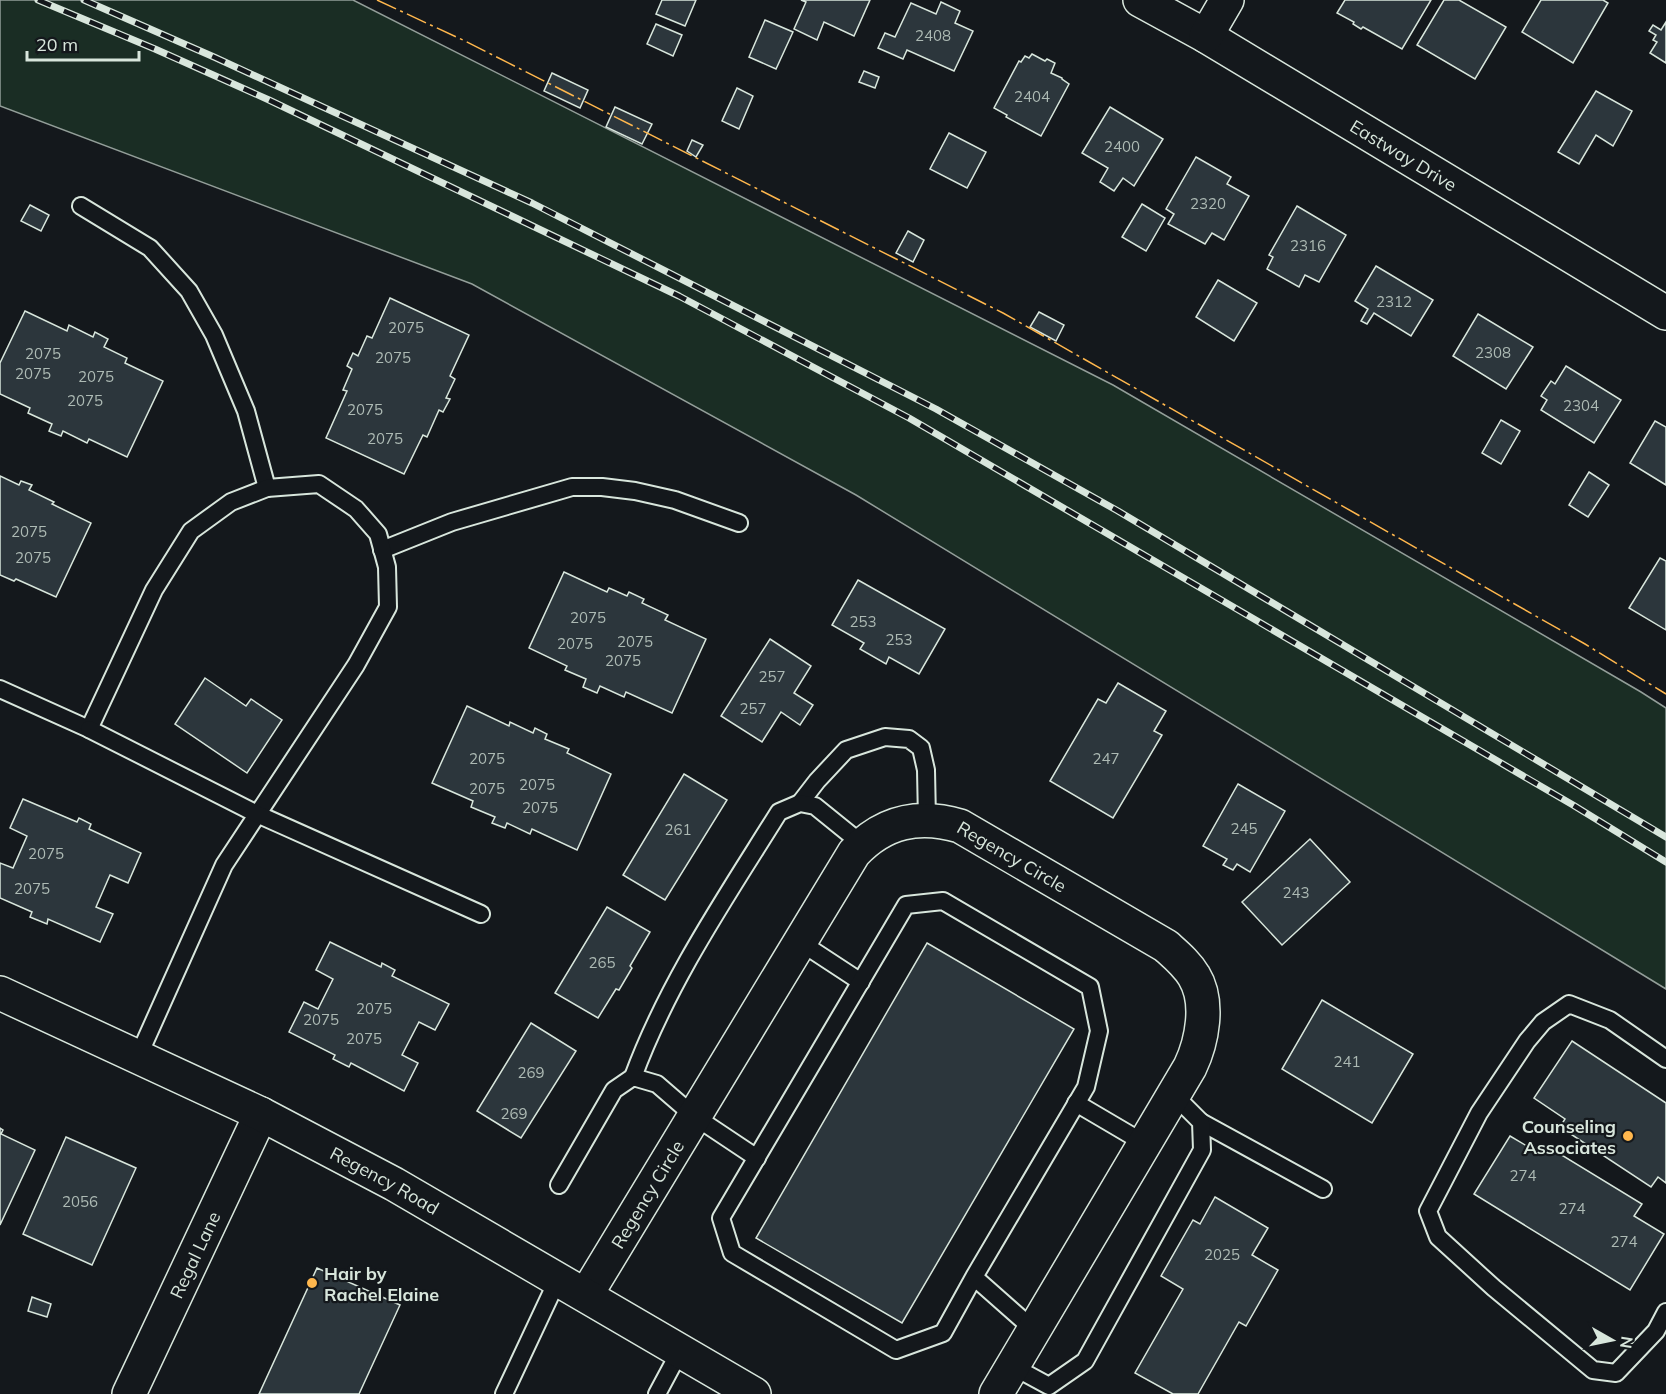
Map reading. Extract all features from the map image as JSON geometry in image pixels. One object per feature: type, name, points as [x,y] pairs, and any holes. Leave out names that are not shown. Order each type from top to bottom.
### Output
[{"type":"street","name":"Eastway Drive","points":[[1140,0],[1206,36],[1666,313]]},
{"type":"street","points":[[1206,36],[1227,0]]},
{"type":"street","name":"Regency Circle","points":[[572,1287],[694,1116],[854,853],[878,833],[904,822],[942,821],[960,826],[1166,946],[1180,958],[1196,978],[1202,1002],[1203,1031],[1198,1049],[996,1394]]},
{"type":"street","name":"Regency Road","points":[[0,993],[261,1114],[394,1184],[754,1394]]},
{"type":"street","name":"Regal Lane","points":[[129,1394],[261,1114]]},
{"type":"lane","points":[[81,206],[150,248],[189,291],[214,335],[246,411],[267,488]]},
{"type":"lane","points":[[89,729],[154,590],[191,531],[231,502],[267,488],[319,484],[356,509],[378,534],[387,567],[388,607],[356,665],[224,865],[138,1057]]},
{"type":"lane","points":[[382,550],[452,522],[572,487],[602,487],[635,491],[675,500],[739,523]]},
{"type":"lane","points":[[0,689],[89,729],[257,814],[481,914]]},
{"type":"lane","points":[[559,1185],[614,1090],[633,1077],[648,1037],[706,929],[780,813],[800,803],[846,750],[885,737],[909,739],[921,748],[926,770],[927,820]]},
{"type":"lane","points":[[800,803],[815,806],[862,844]]},
{"type":"lane","points":[[943,901],[1090,987],[1099,1031],[1086,1087],[1076,1103],[943,1334],[896,1350],[732,1253],[721,1218],[906,905],[943,901]]},
{"type":"lane","points":[[800,942],[861,982]]},
{"type":"lane","points":[[1666,1059],[1610,1020],[1569,1004],[1543,1022],[1527,1041],[1479,1113],[1428,1211],[1438,1237],[1494,1288],[1593,1370],[1616,1373],[1661,1330],[1666,1312]]},
{"type":"lane","points":[[633,1077],[657,1084],[694,1116],[757,1158]]},
{"type":"lane","points":[[1173,1095],[1201,1122],[1323,1189]]},
{"type":"lane","points":[[1076,1103],[1144,1143]]},
{"type":"lane","points":[[1012,1366],[1049,1386],[1085,1361],[1202,1150],[1201,1122]]},
{"type":"lane","points":[[974,1277],[1034,1330]]},
{"type":"lane","points":[[504,1394],[572,1287]]},
{"type":"lane","points":[[657,1394],[680,1351]]},
{"type":"green space","points":[[0,0],[353,0],[1113,385],[1641,692],[1666,708],[1666,989],[856,495],[472,284],[0,106]]},
{"type":"building","points":[[662,0],[696,0],[685,26],[656,14]]},
{"type":"building","points":[[801,0],[870,0],[854,36],[824,22],[817,40],[794,29],[806,2]]},
{"type":"building","points":[[1345,0],[1431,0],[1402,49],[1363,27],[1361,29],[1353,24],[1354,22],[1337,13]]},
{"type":"building","points":[[1444,0],[1459,0],[1506,27],[1475,79],[1417,45]]},
{"type":"building","points":[[1541,0],[1603,0],[1608,3],[1573,63],[1522,32]]},
{"type":"building","points":[[941,2],[960,11],[955,23],[973,31],[954,71],[907,50],[903,59],[878,48],[885,33],[895,37],[911,3],[936,14]]},
{"type":"building","points":[[765,20],[793,32],[776,69],[749,57]]},
{"type":"building","points":[[1666,22],[1666,63],[1650,53],[1657,42],[1653,40],[1656,35],[1649,31],[1653,25],[1661,30]]},
{"type":"building","points":[[656,24],[682,35],[673,56],[647,44]]},
{"type":"building","points":[[1032,54],[1055,63],[1051,73],[1069,84],[1041,136],[994,108],[1019,61],[1021,62],[1025,56],[1029,58]]},
{"type":"building","points":[[864,71],[879,77],[875,88],[859,82]]},
{"type":"building","points":[[552,73],[588,90],[580,108],[544,91]]},
{"type":"building","points":[[737,88],[753,96],[739,129],[722,121]]},
{"type":"building","points":[[1596,91],[1632,111],[1613,146],[1596,135],[1579,164],[1558,152]]},
{"type":"building","points":[[615,107],[652,124],[642,144],[606,127]]},
{"type":"building","points":[[1110,107],[1163,139],[1134,186],[1123,178],[1114,191],[1100,182],[1108,168],[1082,153]]},
{"type":"building","points":[[949,133],[986,152],[967,188],[930,169]]},
{"type":"building","points":[[692,140],[703,145],[696,157],[687,151]]},
{"type":"building","points":[[1196,157],[1231,177],[1227,184],[1249,196],[1224,240],[1212,233],[1205,244],[1168,224],[1174,214],[1166,209]]},
{"type":"building","points":[[1142,204],[1165,218],[1146,251],[1122,237]]},
{"type":"building","points":[[30,205],[49,215],[41,231],[21,221]]},
{"type":"building","points":[[1297,206],[1346,235],[1319,282],[1305,275],[1299,287],[1267,269],[1273,257],[1269,255]]},
{"type":"building","points":[[908,231],[924,240],[913,262],[896,253]]},
{"type":"building","points":[[1376,266],[1433,300],[1411,336],[1374,313],[1367,324],[1361,321],[1368,309],[1355,301]]},
{"type":"building","points":[[1218,280],[1257,303],[1234,341],[1196,317]]},
{"type":"building","points":[[390,298],[469,335],[450,376],[455,379],[446,398],[450,399],[443,412],[439,410],[427,437],[423,435],[404,474],[326,438],[347,391],[343,390],[352,369],[347,366],[353,353],[358,356],[367,336],[372,338]]},
{"type":"building","points":[[25,311],[67,331],[69,325],[93,337],[95,332],[108,339],[104,347],[127,358],[125,363],[163,381],[127,457],[89,439],[87,443],[63,431],[61,436],[49,431],[52,424],[28,413],[30,408],[0,394],[0,363]]},
{"type":"building","points":[[1039,312],[1064,325],[1056,341],[1030,327]]},
{"type":"building","points":[[1478,314],[1533,347],[1506,389],[1453,356]]},
{"type":"building","points":[[1566,366],[1621,400],[1594,443],[1541,410],[1547,400],[1541,396],[1551,381],[1555,384]]},
{"type":"building","points":[[1501,420],[1520,431],[1501,464],[1482,453]]},
{"type":"building","points":[[1655,421],[1666,427],[1666,485],[1630,463]]},
{"type":"building","points":[[1589,472],[1609,485],[1588,517],[1569,505]]},
{"type":"building","points":[[0,476],[19,485],[21,481],[32,485],[29,490],[91,523],[56,597],[16,579],[14,581],[0,575]]},
{"type":"building","points":[[1660,558],[1666,561],[1666,630],[1629,608]]},
{"type":"building","points":[[564,572],[607,592],[609,588],[627,596],[629,592],[644,599],[642,603],[668,615],[665,620],[706,639],[672,713],[626,692],[624,697],[600,686],[597,693],[583,687],[586,679],[565,670],[567,666],[529,648]]},
{"type":"building","points":[[858,580],[945,629],[919,674],[889,657],[886,664],[860,649],[864,643],[832,625]]},
{"type":"building","points":[[770,639],[811,666],[794,693],[813,705],[800,725],[781,712],[762,742],[721,716]]},
{"type":"building","points":[[205,678],[246,706],[251,699],[282,720],[247,773],[175,724]]},
{"type":"building","points":[[1118,683],[1166,711],[1154,731],[1162,735],[1113,818],[1050,781],[1098,699],[1106,703]]},
{"type":"building","points":[[467,706],[509,726],[510,722],[533,733],[535,728],[547,734],[545,739],[569,749],[567,753],[611,774],[577,850],[532,829],[530,834],[507,823],[505,828],[492,823],[495,817],[471,807],[473,801],[432,783]]},
{"type":"building","points":[[684,774],[727,800],[665,900],[623,875]]},
{"type":"building","points":[[1238,784],[1285,811],[1250,872],[1237,864],[1233,870],[1223,865],[1227,859],[1203,846]]},
{"type":"building","points":[[23,799],[77,822],[79,818],[91,824],[89,829],[141,853],[128,883],[110,875],[96,907],[113,914],[100,942],[48,919],[47,924],[30,917],[32,912],[0,898],[0,863],[13,868],[27,836],[10,828]]},
{"type":"building","points":[[1310,839],[1350,882],[1282,945],[1242,902]]},
{"type":"building","points":[[607,907],[650,932],[619,990],[616,989],[598,1018],[555,993]]},
{"type":"building","points":[[330,942],[381,967],[382,963],[395,970],[392,976],[449,1004],[435,1030],[419,1022],[402,1055],[418,1063],[404,1091],[351,1063],[349,1067],[333,1059],[335,1055],[289,1032],[304,1002],[318,1009],[333,979],[316,970]]},
{"type":"building","points":[[927,943],[1074,1029],[902,1323],[756,1238]]},
{"type":"building","points":[[1322,1000],[1413,1054],[1372,1123],[1282,1069]]},
{"type":"building","points":[[531,1023],[576,1051],[521,1138],[477,1111]]},
{"type":"building","points":[[1572,1041],[1666,1103],[1666,1183],[1658,1177],[1651,1187],[1560,1127],[1565,1119],[1534,1098]]},
{"type":"building","points":[[0,1128],[3,1130],[1,1134],[35,1150],[0,1225]]},
{"type":"building","points":[[1510,1136],[1542,1155],[1547,1146],[1642,1204],[1634,1216],[1664,1234],[1630,1290],[1474,1194]]},
{"type":"building","points":[[66,1137],[136,1168],[92,1265],[23,1234]]},
{"type":"building","points":[[1215,1197],[1268,1228],[1252,1255],[1278,1270],[1246,1326],[1239,1322],[1198,1394],[1173,1394],[1135,1373],[1183,1289],[1161,1276],[1193,1220],[1200,1224]]},
{"type":"building","points":[[317,1268],[400,1305],[359,1394],[259,1394]]},
{"type":"building","points":[[32,1297],[51,1304],[47,1317],[28,1311]]},
{"type":"railway","points":[[38,0],[269,100],[679,296],[909,418],[1573,805],[1666,862]]},
{"type":"railway","points":[[84,0],[532,203],[936,409],[1118,511],[1666,837]]},
{"type":"power","points":[[377,0],[465,41],[1003,313],[1585,644],[1666,694]]},
{"type":"place","name":"Counseling Associates","points":[[1628,1136]]},
{"type":"place","name":"Hair by Rachel Elaine","points":[[312,1283]]}]
